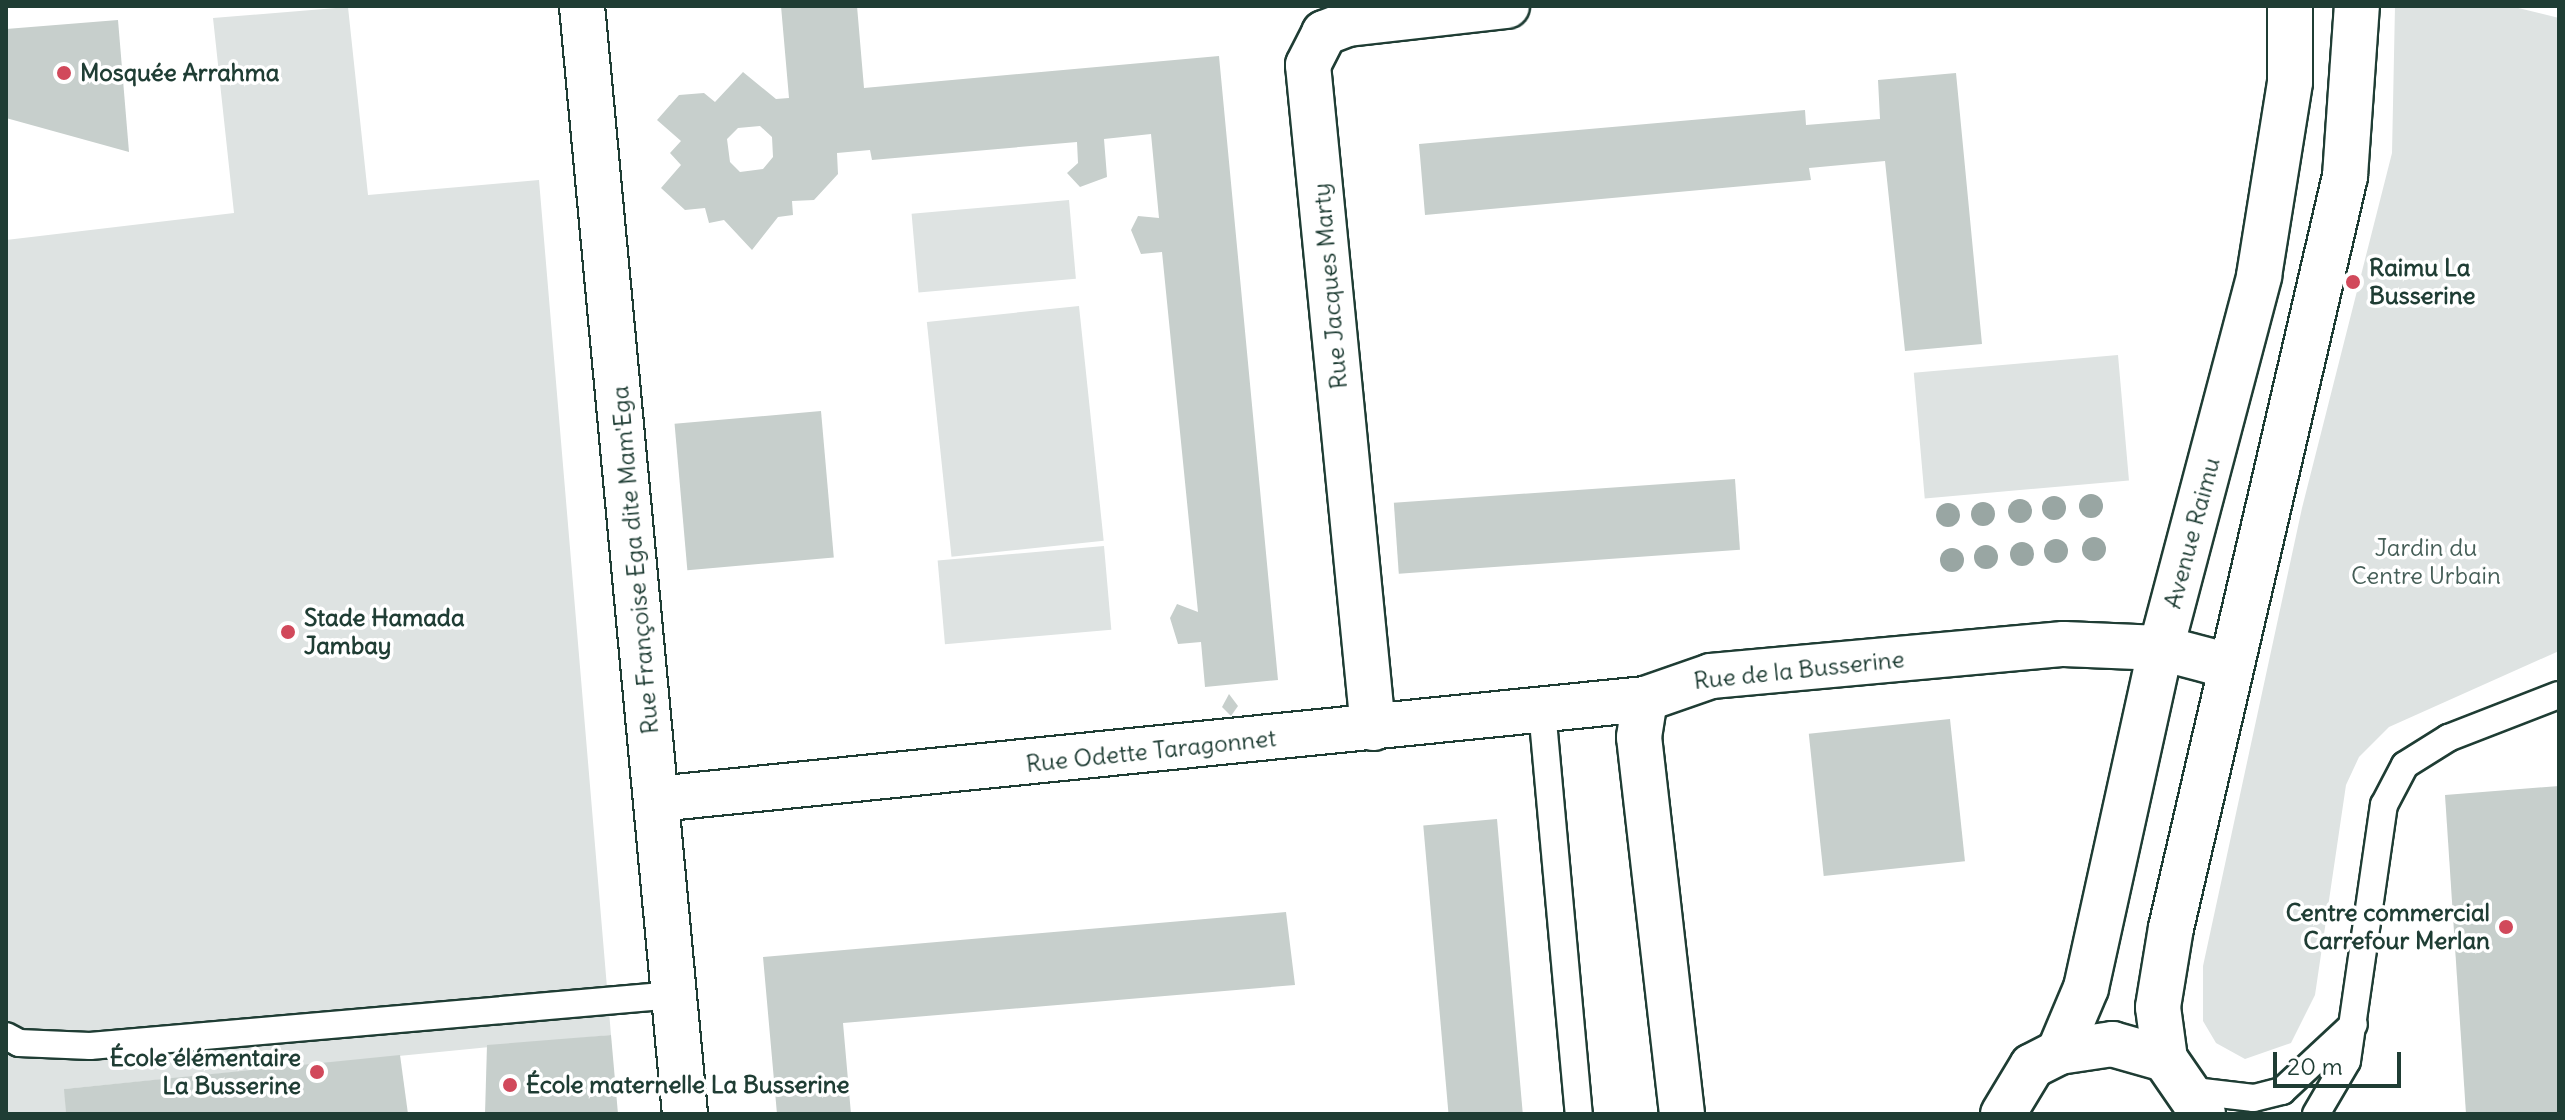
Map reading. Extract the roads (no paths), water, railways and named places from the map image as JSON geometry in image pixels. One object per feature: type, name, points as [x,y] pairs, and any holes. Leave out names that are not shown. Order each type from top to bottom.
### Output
[{"type":"street","name":"Rue Françoise Ega dite Mam'Ega","points":[[582,6],[685,1114]]},
{"type":"street","name":"Rue Jacques Marty","points":[[1373,728],[1308,65],[1324,33],[1348,24],[1507,6]]},
{"type":"street","name":"Avenue Raimu","points":[[2059,1052],[2086,988],[2161,648],[2259,276],[2290,82],[2290,6]]},
{"type":"street","points":[[2198,1103],[2165,1059],[2158,1007],[2171,928],[2229,666],[2345,176],[2357,6]]},
{"type":"street","name":"Rue de la Busserine","points":[[1645,699],[1711,676],[2064,644],[2161,648],[2229,666]]},
{"type":"street","name":"Rue Odette Taragonnet","points":[[657,799],[1645,699]]},
{"type":"street","points":[[1645,699],[1639,737],[1682,1114]]},
{"type":"street","points":[[2003,1114],[2032,1066],[2059,1052],[2112,1044],[2165,1059]]},
{"type":"lane","points":[[2316,1114],[2340,1084],[2354,1024],[2384,805],[2405,765],[2448,738],[2559,695]]},
{"type":"lane","points":[[1542,710],[1579,1114]]},
{"type":"lane","points":[[6,1036],[19,1043],[90,1046],[674,995]]},
{"type":"lane","points":[[2198,1103],[2254,1098],[2282,1091],[2354,1024]]},
{"type":"place","name":"Mosquée Arrahma","points":[[64,73]]},
{"type":"place","name":"Raimu La Busserine","points":[[2353,282]]},
{"type":"place","name":"Stade Hamada Jambay","points":[[288,632]]},
{"type":"place","name":"Centre commercial Carrefour Merlan","points":[[2506,927]]},
{"type":"place","name":"École élémentaire La Busserine","points":[[317,1072]]},
{"type":"place","name":"École maternelle La Busserine","points":[[510,1085]]},
{"type":"park label","name":"Jardin du Centre Urbain","points":[[2426,562]]}]
